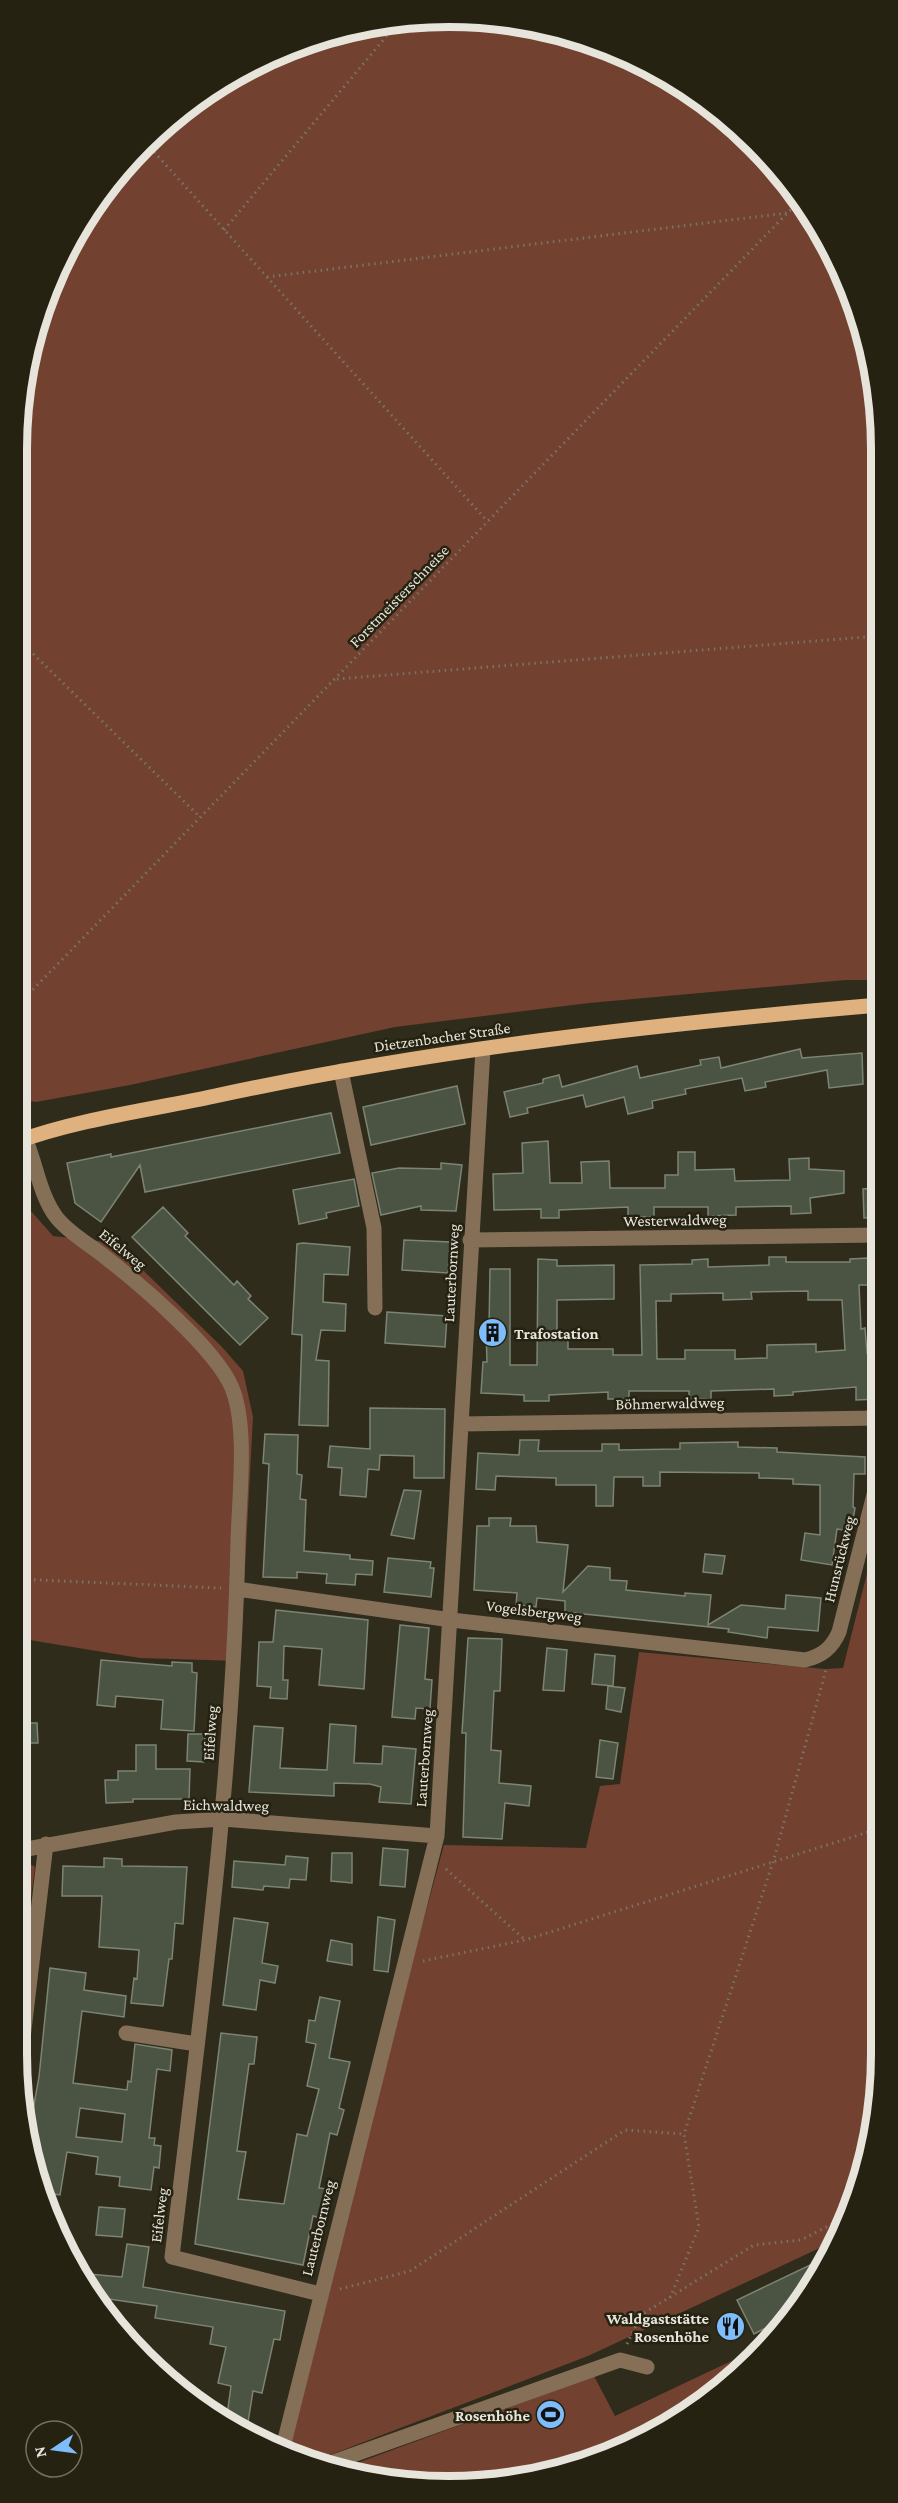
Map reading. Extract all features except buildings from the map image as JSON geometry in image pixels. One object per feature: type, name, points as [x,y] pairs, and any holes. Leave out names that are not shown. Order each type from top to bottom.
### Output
[{"type":"main road","name":"Dietzenbacher Straße","points":[[27,1139],[140,1112],[341,1071],[483,1049],[871,1006]]},
{"type":"street","name":"Lauterbornweg","points":[[284,2442],[437,1836],[451,1620],[470,1240],[483,1049]]},
{"type":"street","points":[[341,1071],[374,1228],[375,1308]]},
{"type":"street","name":"Eifelweg","points":[[27,1152],[58,1219],[129,1276],[176,1321],[224,1372],[233,1390],[239,1411],[237,1588],[223,1820],[172,2257],[320,2294]]},
{"type":"street","name":"Westerwaldweg","points":[[470,1240],[871,1235]]},
{"type":"street","name":"Böhmerwaldweg","points":[[461,1424],[871,1418]]},
{"type":"street","name":"Hunsrückweg","points":[[829,1648],[871,1502]]},
{"type":"street","name":"Vogelsbergweg","points":[[237,1588],[451,1620],[798,1660],[812,1658],[829,1648]]},
{"type":"street","name":"Eichwaldweg","points":[[27,1848],[176,1822],[223,1820],[437,1836]]},
{"type":"street","points":[[27,2004],[46,1844]]},
{"type":"street","points":[[126,2033],[197,2044]]},
{"type":"street","points":[[336,2461],[620,2360],[646,2367]]},
{"type":"path","points":[[224,230],[390,32]]},
{"type":"path","points":[[152,150],[488,522]]},
{"type":"path","name":"Forstmeisterschneise","points":[[27,995],[794,206]]},
{"type":"path","points":[[267,277],[789,212]]},
{"type":"path","points":[[335,679],[871,637]]},
{"type":"path","points":[[27,648],[201,817]]},
{"type":"path","points":[[27,1579],[237,1588]]},
{"type":"path","points":[[670,2298],[699,2227],[684,2134],[773,1862],[829,1648]]},
{"type":"path","points":[[404,1965],[525,1940],[871,1831]]},
{"type":"path","points":[[432,1857],[525,1940]]},
{"type":"path","points":[[320,2294],[410,2271],[625,2130],[684,2134]]},
{"type":"path","points":[[620,2360],[641,2315],[754,2245],[801,2240],[836,2222]]},
{"type":"shaded area","points":[[449,27],[531,35],[585,49],[610,59],[683,98],[706,114],[747,151],[784,192],[800,215],[839,288],[849,313],[863,367],[871,449],[871,980],[846,980],[589,1003],[395,1027],[130,1085],[36,1102],[27,1101],[28,421],[35,367],[49,313],[71,262],[98,215],[114,192],[151,151],[192,114],[215,98],[288,59],[313,49],[367,35]]},
{"type":"shaded area","points":[[27,1206],[53,1236],[115,1243],[222,1347],[243,1371],[253,1417],[240,1661],[140,1658],[27,1640]]},
{"type":"shaded area","points":[[871,1558],[870,2082],[857,2163],[849,2190],[824,2246],[588,2356],[324,2457],[281,2441],[444,1845],[586,1848],[600,1786],[620,1784],[639,1652],[825,1669],[843,1668]]},
{"type":"shaded area","points":[[27,1862],[35,1867],[27,1929]]},
{"type":"shaded area","name":"Rosenhöhe","points":[[744,2355],[706,2389],[660,2419],[610,2444],[558,2462],[504,2472],[449,2476],[394,2472],[352,2465],[594,2376],[615,2416]]},
{"type":"place","name":"Trafostation","points":[[493,1333]]},
{"type":"place","name":"Waldgaststätte Rosenhöhe","points":[[730,2327]]},
{"type":"place","name":"Rosenhöhe","points":[[551,2415]]}]
